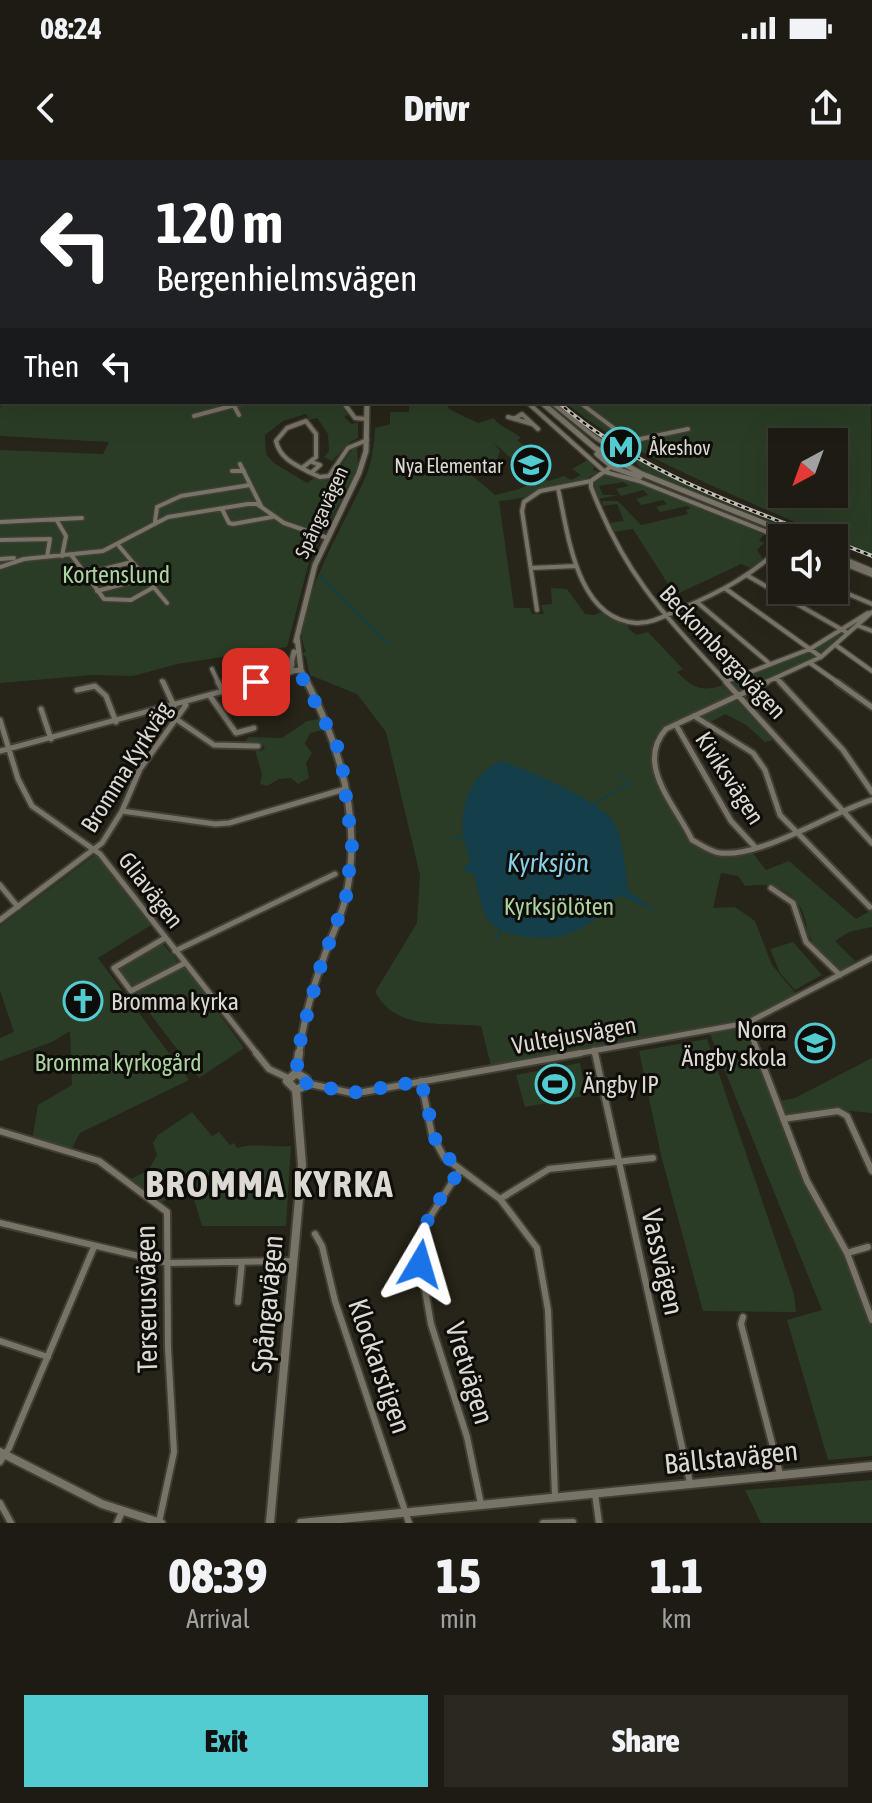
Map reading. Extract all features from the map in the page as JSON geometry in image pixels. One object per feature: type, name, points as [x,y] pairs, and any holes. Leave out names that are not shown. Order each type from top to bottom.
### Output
[{"type":"street","points":[[194,416],[233,404],[239,415]]},
{"type":"street","points":[[344,404],[355,418],[367,419]]},
{"type":"street","name":"Spångavägen","points":[[294,668],[297,637],[311,578],[359,473],[367,440],[367,404]]},
{"type":"street","points":[[529,404],[565,438],[596,461],[768,532]]},
{"type":"street","points":[[540,404],[611,469],[768,529]]},
{"type":"street","points":[[540,404],[591,445],[624,461]]},
{"type":"street","points":[[553,404],[646,476],[768,525]]},
{"type":"street","points":[[582,404],[631,441],[688,429]]},
{"type":"street","points":[[511,418],[536,426]]},
{"type":"street","points":[[302,468],[312,462],[316,454],[316,434],[306,421],[287,428],[276,441],[277,449],[283,457],[302,468],[311,473],[320,477],[329,476],[347,447],[367,440]]},
{"type":"street","points":[[611,469],[624,461]]},
{"type":"street","points":[[537,610],[522,505],[540,491],[591,481],[624,461]]},
{"type":"street","points":[[311,473],[320,465],[312,462]]},
{"type":"street","points":[[240,464],[262,508],[272,517],[328,538]]},
{"type":"street","points":[[232,471],[244,471]]},
{"type":"street","name":"Beckombergavägen","points":[[591,481],[611,542],[632,578],[662,616],[739,695],[872,843]]},
{"type":"street","points":[[155,522],[157,507],[170,498],[250,485]]},
{"type":"street","points":[[558,488],[576,566],[583,583],[612,616],[636,623],[662,616],[726,589],[768,561]]},
{"type":"street","points":[[0,559],[72,556],[118,546],[155,522],[175,515],[248,504],[262,508]]},
{"type":"street","points":[[222,509],[229,523],[233,524],[272,517]]},
{"type":"street","points":[[0,522],[82,518]]},
{"type":"street","points":[[56,519],[66,536],[62,556]]},
{"type":"street","points":[[0,540],[50,539],[47,557]]},
{"type":"street","points":[[118,546],[167,603]]},
{"type":"street","points":[[72,556],[104,599],[123,602],[145,596],[154,587]]},
{"type":"street","points":[[0,567],[23,558]]},
{"type":"street","points":[[84,574],[132,562]]},
{"type":"street","points":[[848,562],[872,571]]},
{"type":"street","points":[[531,568],[576,566]]},
{"type":"street","points":[[748,576],[850,634]]},
{"type":"street","points":[[97,591],[146,578]]},
{"type":"street","points":[[726,589],[821,657]]},
{"type":"street","points":[[848,595],[872,608]]},
{"type":"street","points":[[698,603],[770,664]]},
{"type":"street","points":[[726,681],[810,649],[843,631],[872,608]]},
{"type":"street","points":[[872,608],[859,626],[821,657],[661,733],[654,758],[664,795],[683,820],[692,840],[727,854],[757,849],[841,810],[872,800]]},
{"type":"street","points":[[859,626],[872,631]]},
{"type":"street","points":[[837,645],[872,671]]},
{"type":"street","points":[[810,663],[872,707]]},
{"type":"street","points":[[292,1075],[304,1076],[305,1083],[296,1090],[288,1084],[347,888],[352,845],[342,764],[330,727],[294,668]]},
{"type":"street","name":"Bromma Kyrkväg","points":[[0,920],[95,850],[122,811],[140,769],[188,703],[276,677],[294,668]]},
{"type":"street","points":[[212,669],[223,692]]},
{"type":"street","points":[[776,678],[843,750],[872,792]]},
{"type":"street","name":"Bromma Kyrkväg","points":[[162,681],[174,706]]},
{"type":"street","points":[[77,690],[95,686],[102,690],[116,722]]},
{"type":"street","name":"Bromma Kyrkväg","points":[[210,696],[236,733],[254,728]]},
{"type":"street","points":[[0,751],[188,703]]},
{"type":"street","points":[[41,709],[51,739]]},
{"type":"street","points":[[694,716],[753,753],[765,770],[776,810],[870,907]]},
{"type":"street","points":[[176,719],[214,745],[258,746]]},
{"type":"street","name":"Gliavägen","points":[[0,720],[32,806],[95,850],[269,1069],[292,1075]]},
{"type":"street","name":"Kiviksvägen","points":[[676,725],[731,821],[757,849]]},
{"type":"street","points":[[122,811],[229,823],[345,789]]},
{"type":"street","points":[[175,951],[335,874]]},
{"type":"street","points":[[0,885],[18,907]]},
{"type":"street","points":[[771,888],[793,903],[806,942],[840,975]]},
{"type":"street","points":[[165,938],[114,968],[131,991],[185,963]]},
{"type":"street","name":"Vultejusvägen","points":[[305,1083],[352,1093],[747,1023],[872,958]]},
{"type":"street","points":[[747,1023],[807,1181],[847,1253],[872,1320]]},
{"type":"street","name":"Vassvägen","points":[[593,1050],[690,1483]]},
{"type":"street","points":[[421,1081],[437,1146],[460,1170],[515,1214],[537,1248],[546,1287],[555,1496]]},
{"type":"street","name":"Spångavägen","points":[[270,1523],[302,1165],[296,1090]]},
{"type":"street","points":[[783,1119],[838,1111],[847,1116],[872,1171]]},
{"type":"street","name":"Terserusvägen","points":[[0,1131],[99,1161],[162,1206],[169,1221],[169,1378],[174,1452],[160,1523]]},
{"type":"street","points":[[500,1199],[549,1169],[653,1158]]},
{"type":"street","name":"Vretvägen","points":[[460,1170],[423,1228],[418,1249],[431,1324],[467,1437],[481,1504]]},
{"type":"street","points":[[0,1223],[168,1263],[293,1261]]},
{"type":"street","name":"Klockarstigen","points":[[315,1234],[322,1246],[335,1301],[407,1512]]},
{"type":"street","points":[[94,1247],[2,1456],[122,1512],[160,1523]]},
{"type":"street","points":[[847,1253],[868,1247]]},
{"type":"street","points":[[238,1302],[242,1262]]},
{"type":"street","points":[[743,1317],[741,1324],[780,1474]]},
{"type":"street","points":[[0,1341],[48,1357]]},
{"type":"street","name":"Bällstavägen","points":[[301,1523],[872,1466]]},
{"type":"street","points":[[595,1493],[599,1523]]},
{"type":"street","points":[[0,1503],[11,1523]]},
{"type":"street","points":[[117,1523],[122,1512]]},
{"type":"street","points":[[407,1512],[409,1523]]},
{"type":"street","points":[[543,1523],[573,1522]]},
{"type":"green space","name":"Kortenslund","points":[[10,404],[342,404],[349,414],[344,417],[352,424],[358,422],[358,438],[332,461],[324,457],[329,451],[328,434],[317,418],[310,420],[306,414],[283,421],[265,435],[266,454],[274,463],[307,483],[316,477],[332,478],[357,443],[358,467],[309,562],[287,647],[177,664],[133,676],[93,675],[0,683],[0,450],[103,454],[109,442],[0,436],[0,407]]},
{"type":"green space","name":"Kyrksjölöten","points":[[445,404],[478,423],[494,418],[521,438],[517,440],[533,454],[514,461],[494,443],[500,451],[497,459],[467,471],[495,495],[542,479],[549,481],[564,476],[571,480],[581,475],[572,469],[589,459],[595,463],[593,470],[599,472],[577,482],[536,495],[499,501],[514,608],[530,608],[532,614],[544,614],[541,605],[552,604],[551,588],[567,589],[585,614],[604,611],[629,623],[628,628],[636,635],[648,632],[683,669],[677,672],[693,685],[709,688],[722,685],[733,696],[667,727],[655,736],[651,752],[655,780],[662,797],[678,818],[688,841],[722,856],[752,852],[766,870],[789,861],[856,919],[872,910],[872,927],[849,932],[835,941],[855,961],[839,971],[826,960],[813,942],[801,909],[790,894],[765,885],[745,886],[738,876],[721,873],[713,908],[735,907],[755,921],[772,965],[798,996],[745,1021],[491,1066],[481,1026],[421,1022],[395,1013],[384,1004],[375,992],[417,923],[420,875],[386,732],[357,694],[310,675],[306,657],[302,654],[306,651],[302,635],[305,614],[313,589],[368,471],[375,428],[390,424],[390,412],[409,412],[409,406],[376,406]]},
{"type":"green space","points":[[567,404],[871,404],[872,554],[848,544],[848,524],[801,524],[693,477],[610,434]]},
{"type":"green space","points":[[634,458],[783,524],[778,524],[639,467]]},
{"type":"green space","points":[[603,475],[631,479],[765,534],[759,540],[764,543],[757,550],[765,561],[753,569],[741,564],[675,595],[633,529],[613,532],[609,523],[624,521],[617,504],[603,506],[602,501],[618,501],[641,525],[688,514],[686,510],[691,508],[687,506],[660,512],[656,507],[667,504],[663,500],[641,505],[636,499],[648,495],[643,490],[621,496],[616,489],[629,486],[623,482],[599,486],[603,495],[618,495],[598,499],[594,483]]},
{"type":"green space","points":[[844,632],[847,634],[822,652],[767,680],[739,692],[729,682]]},
{"type":"green space","points":[[735,699],[773,740],[765,742],[746,725],[725,714],[709,723],[700,717]]},
{"type":"green space","points":[[319,719],[324,730],[310,733],[305,744],[312,753],[306,763],[309,778],[298,784],[291,778],[279,779],[267,786],[260,784],[262,774],[255,751],[262,751],[265,747],[257,742],[244,743],[249,737],[282,738],[307,721]]},
{"type":"green space","name":"Bromma kyrkogård","points":[[96,854],[151,925],[98,958],[189,1080],[80,1133],[71,1150],[32,1140],[38,1105],[72,1085],[70,1031],[52,1042],[0,1061],[0,1038],[14,1032],[0,991],[0,926]]},
{"type":"green space","points":[[161,942],[177,960],[176,964],[140,986],[133,986],[120,970],[121,965]]},
{"type":"green space","points":[[793,942],[822,975],[795,990],[780,973],[770,949]]},
{"type":"green space","points":[[184,965],[244,1048],[199,1078],[135,994]]},
{"type":"green space","points":[[746,1027],[807,1188],[844,1252],[872,1326],[872,1456],[828,1460],[787,1320],[822,1310],[710,1034]]},
{"type":"green space","points":[[707,1039],[794,1294],[796,1312],[703,1311],[661,1155],[639,1051]]},
{"type":"green space","points":[[872,1058],[872,1113],[831,1109],[785,1116],[780,1101],[795,1098]]},
{"type":"green space","name":"Ängby IP","points":[[580,1063],[583,1079],[590,1079],[592,1088],[584,1096],[525,1107],[516,1075]]},
{"type":"green space","points":[[192,1112],[212,1136],[219,1132],[230,1145],[234,1143],[237,1148],[250,1145],[291,1146],[286,1226],[202,1226],[190,1186],[161,1203],[130,1179],[148,1171],[157,1155],[153,1143],[158,1135]]},
{"type":"green space","points":[[872,1480],[872,1523],[761,1523],[745,1490]]},
{"type":"water","name":"Kyrksjön","points":[[501,761],[563,787],[608,815],[615,824],[620,840],[628,891],[659,912],[619,895],[586,925],[562,936],[534,938],[504,931],[492,924],[482,907],[475,875],[463,869],[471,861],[463,832],[463,818],[470,790],[477,779]]},
{"type":"waterway","points":[[321,576],[389,644]]},
{"type":"waterway","points":[[592,805],[630,783],[620,777]]},
{"type":"waterway","points":[[453,838],[466,837]]},
{"type":"waterway","points":[[495,941],[501,931]]},
{"type":"railway","points":[[560,404],[588,426],[651,465],[718,497],[787,524]]},
{"type":"railway","points":[[848,547],[872,556]]},
{"type":"place","name":"Åkeshov","points":[[621,447]]},
{"type":"place","name":"Nya Elementar","points":[[531,465]]},
{"type":"place","name":"Bromma kyrka","points":[[83,1001]]},
{"type":"place","name":"Norra Ängby skola","points":[[815,1043]]},
{"type":"place","name":"Ängby IP","points":[[555,1084]]},
{"type":"district","name":"BROMMA KYRKA","points":[[270,1183]]},
{"type":"route","points":[[256,682],[292,672],[304,680],[330,727],[342,764],[352,845],[346,897],[320,968],[301,1037],[296,1073],[304,1076],[305,1083],[352,1093],[421,1081],[432,1135],[444,1157],[460,1170],[423,1228],[418,1249],[420,1264]]}]
